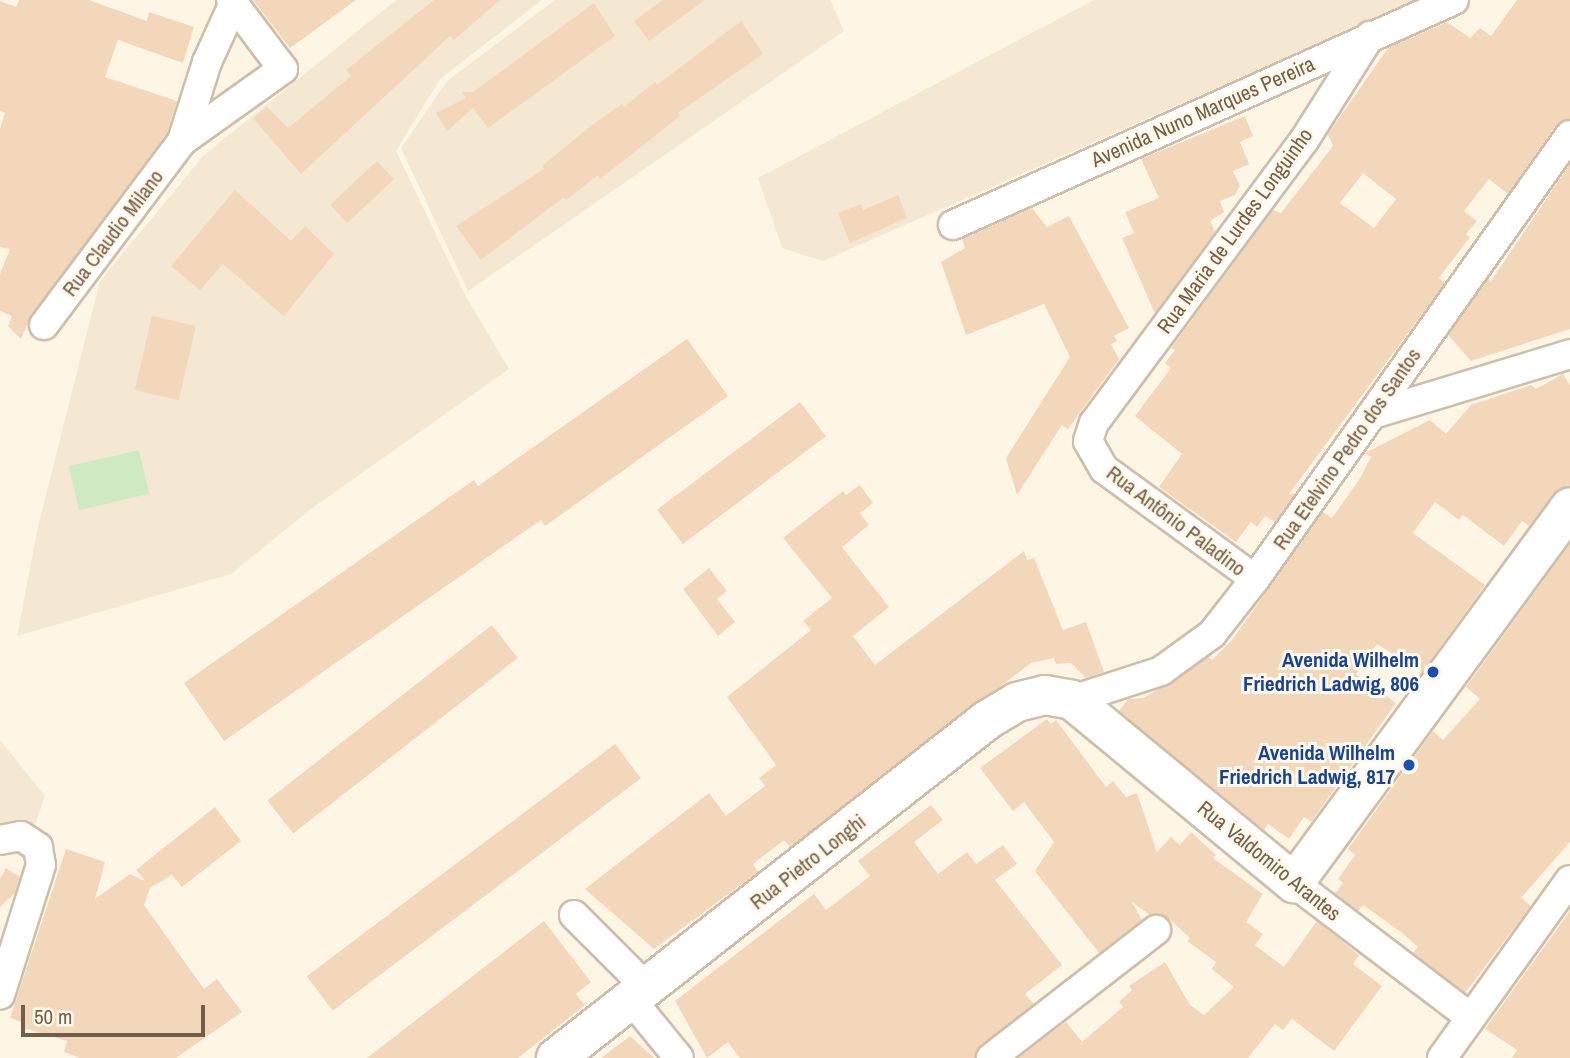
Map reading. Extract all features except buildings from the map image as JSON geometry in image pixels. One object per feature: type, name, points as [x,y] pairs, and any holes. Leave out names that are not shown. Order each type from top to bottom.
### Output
[{"type":"street","name":"Avenida Nuno Marques Pereira","points":[[953,225],[1454,0]]},
{"type":"street","name":"Rua Claudio Milano","points":[[182,141],[207,62],[232,1]]},
{"type":"street","name":"Rua Claudio Milano","points":[[44,324],[182,141],[283,69],[232,1]]},
{"type":"street","name":"Rua Maria de Lurdes Longuinho","points":[[1094,423],[1305,139],[1370,36]]},
{"type":"street","name":"Rua Etelvino Pedro dos Santos","points":[[1072,700],[1161,671],[1212,634],[1255,579],[1570,135]]},
{"type":"street","points":[[1373,414],[1570,354]]},
{"type":"street","name":"Rua Antônio Paladino","points":[[1094,423],[1088,441],[1104,469],[1255,579]]},
{"type":"street","points":[[1294,883],[1570,507]]},
{"type":"street","name":"Rua Pietro Longhi","points":[[556,1058],[987,720],[1017,702],[1035,697],[1072,700]]},
{"type":"street","name":"Rua Valdomiro Arantes","points":[[1072,700],[1294,883],[1470,1017]]},
{"type":"street","points":[[0,995],[41,865],[38,847],[11,838]]},
{"type":"street","points":[[1442,1058],[1570,880]]},
{"type":"street","points":[[574,915],[638,992],[678,1058]]},
{"type":"street","points":[[991,1058],[1156,930]]},
{"type":"shaded area","points":[[396,0],[542,0],[440,79],[396,151],[465,295],[509,369],[311,509],[231,574],[17,636],[39,522],[100,281],[204,155]]},
{"type":"shaded area","points":[[555,0],[830,0],[844,31],[468,291],[401,148],[447,81]]},
{"type":"shaded area","points":[[1094,0],[1417,0],[823,261],[782,248],[758,178]]},
{"type":"shaded area","points":[[0,740],[45,796],[23,859],[0,828]]},
{"type":"green space","points":[[139,450],[149,494],[79,510],[69,466]]},
{"type":"place","name":"Avenida Wilhelm Friedrich Ladwig, 806","points":[[1433,672]]},
{"type":"place","name":"Avenida Wilhelm Friedrich Ladwig, 817","points":[[1409,765]]}]
